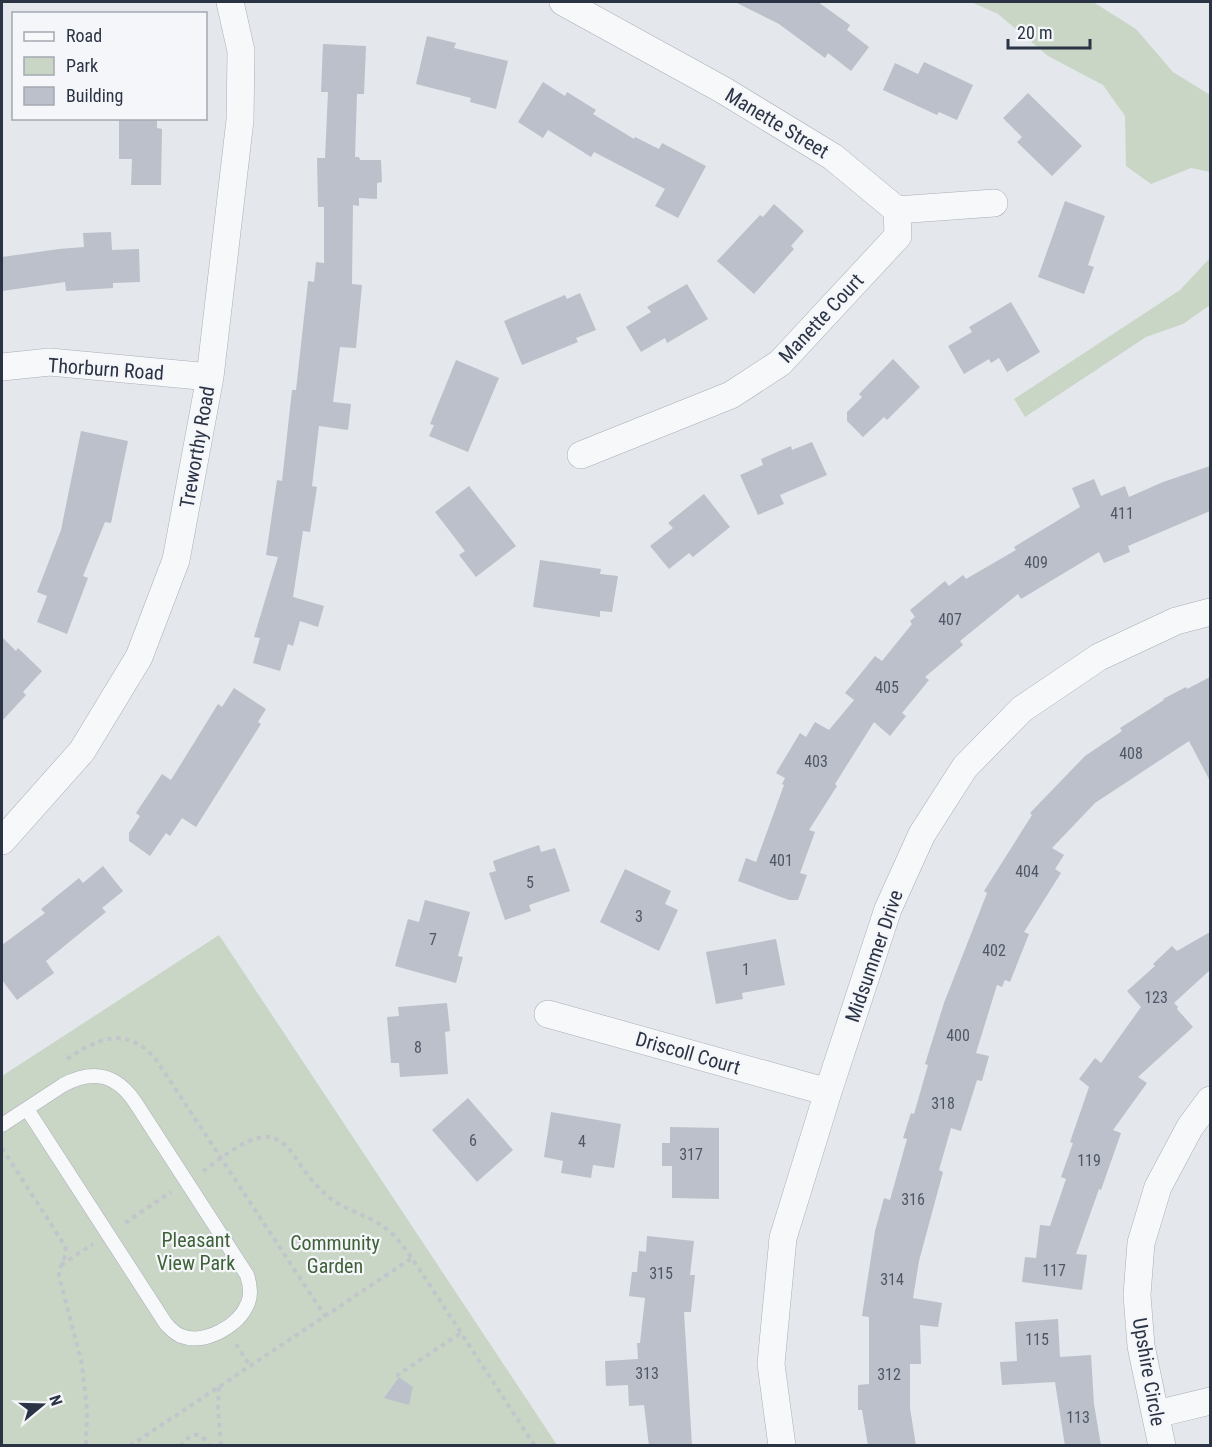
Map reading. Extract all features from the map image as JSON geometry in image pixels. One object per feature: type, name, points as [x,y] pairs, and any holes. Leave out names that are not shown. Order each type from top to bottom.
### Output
[{"type":"street","name":"Treworthy Road","points":[[2,841],[82,752],[139,657],[176,560],[210,377],[240,120],[241,51],[230,2]]},
{"type":"street","name":"Manette Street","points":[[563,2],[723,90],[833,157],[897,210]]},
{"type":"street","points":[[897,210],[994,202]]},
{"type":"street","name":"Manette Court","points":[[581,455],[731,394],[780,363],[898,236],[897,210]]},
{"type":"street","name":"Thorburn Road","points":[[2,367],[50,362],[210,377]]},
{"type":"street","name":"Midsummer Drive","points":[[782,1446],[771,1364],[783,1238],[888,909],[921,834],[965,766],[1022,709],[1099,657],[1176,621],[1210,612]]},
{"type":"street","name":"Driscoll Court","points":[[548,1014],[828,1092]]},
{"type":"street","name":"Upshire Circle","points":[[1162,1446],[1141,1346],[1137,1295],[1141,1243],[1158,1187],[1190,1127],[1210,1100]]},
{"type":"street","points":[[1156,1414],[1210,1401]]},
{"type":"lane","points":[[2,1125],[63,1085],[83,1077],[102,1077],[121,1085],[129,1093],[247,1275],[250,1283],[248,1302],[235,1320],[215,1334],[203,1337],[183,1337],[173,1332],[27,1109]]},
{"type":"path","points":[[158,1063],[325,1316]]},
{"type":"path","points":[[198,1174],[248,1141],[257,1138],[273,1138],[281,1142],[326,1195],[347,1209],[381,1224],[392,1233],[412,1258],[536,1446]]},
{"type":"path","points":[[2,1148],[67,1251],[61,1265],[60,1276],[82,1364],[87,1411],[86,1446]]},
{"type":"path","points":[[124,1223],[171,1192]]},
{"type":"path","points":[[61,1265],[96,1242]]},
{"type":"path","points":[[130,1446],[412,1258]]},
{"type":"path","points":[[396,1376],[461,1333]]},
{"type":"path","points":[[219,1386],[220,1446]]},
{"type":"path","points":[[180,1446],[187,1437],[196,1434],[202,1436],[210,1446]]},
{"type":"green space","points":[[971,2],[1093,2],[1136,29],[1173,72],[1210,95],[1210,172],[1191,168],[1151,184],[1126,166],[1125,116],[1103,85],[1048,56],[998,14]]},
{"type":"green space","points":[[1210,258],[1210,305],[1183,324],[1146,337],[1025,417],[1014,399],[1180,290]]},
{"type":"green space","name":"Pleasant View Park","points":[[219,935],[557,1445],[2,1446],[2,1076]]},
{"type":"building","points":[[735,2],[818,2],[850,25],[847,30],[869,47],[851,71],[828,53],[825,58],[779,24]]},
{"type":"building","points":[[427,36],[456,43],[454,48],[508,61],[496,109],[470,102],[471,98],[416,84]]},
{"type":"building","points":[[323,44],[366,46],[364,94],[357,94],[355,157],[359,157],[360,160],[381,160],[382,182],[377,183],[377,199],[359,198],[359,206],[353,205],[352,284],[362,285],[356,348],[340,347],[333,402],[351,404],[348,430],[319,426],[312,486],[317,487],[310,532],[303,531],[293,597],[324,606],[318,627],[300,621],[293,646],[288,644],[280,671],[253,663],[260,638],[254,637],[278,557],[266,555],[277,480],[282,481],[292,390],[296,390],[308,281],[314,282],[316,262],[324,263],[324,207],[318,207],[317,158],[325,158],[328,92],[321,92]]},
{"type":"building","points":[[924,62],[973,85],[957,120],[939,112],[937,115],[883,90],[895,63],[918,74]]},
{"type":"building","points":[[543,82],[565,96],[567,92],[596,110],[593,114],[634,139],[635,137],[659,149],[662,143],[706,166],[678,218],[655,206],[665,189],[594,152],[591,157],[548,130],[543,138],[518,122]]},
{"type":"building","points":[[1028,93],[1082,146],[1052,176],[1017,142],[1022,137],[1003,118]]},
{"type":"building","points":[[119,120],[157,120],[157,128],[162,129],[161,185],[131,185],[132,159],[119,159]]},
{"type":"building","points":[[1065,201],[1105,216],[1088,265],[1094,267],[1084,294],[1038,277]]},
{"type":"building","points":[[774,204],[804,231],[791,246],[794,249],[754,294],[717,261],[760,215],[763,217]]},
{"type":"building","points":[[111,232],[112,250],[139,249],[140,282],[113,283],[113,288],[66,291],[65,282],[2,291],[2,257],[84,247],[83,233]]},
{"type":"building","points":[[687,284],[708,319],[667,343],[665,338],[641,352],[626,327],[651,312],[647,307]]},
{"type":"building","points":[[580,293],[596,330],[576,338],[578,342],[522,365],[504,321],[565,295],[567,299]]},
{"type":"building","points":[[1011,302],[1040,352],[1007,372],[999,358],[991,363],[989,359],[964,374],[948,346],[972,332],[969,327]]},
{"type":"building","points":[[893,359],[920,387],[887,420],[884,417],[863,437],[847,421],[847,412],[862,397],[859,394]]},
{"type":"building","points":[[456,360],[499,378],[468,452],[429,436],[434,425],[430,424]]},
{"type":"building","points":[[81,431],[128,441],[111,523],[105,522],[83,576],[88,578],[67,634],[37,622],[47,596],[37,592],[61,530]]},
{"type":"building","points":[[812,442],[827,475],[780,495],[784,504],[758,515],[740,475],[763,465],[761,459],[791,446],[792,450]]},
{"type":"building","points":[[1210,466],[1210,511],[1128,546],[1130,552],[1104,563],[1099,552],[1021,599],[1018,594],[960,641],[963,645],[925,677],[929,680],[902,713],[906,716],[890,736],[874,722],[809,830],[815,832],[800,873],[807,875],[798,900],[789,900],[738,881],[746,858],[756,862],[784,785],[782,784],[785,778],[776,773],[800,733],[806,737],[815,722],[829,730],[854,700],[845,693],[875,656],[882,661],[912,624],[910,621],[915,617],[910,610],[945,581],[949,586],[963,575],[966,579],[1016,550],[1014,547],[1080,507],[1072,488],[1094,479],[1101,496],[1125,486],[1129,497],[1163,482]]},
{"type":"building","points":[[469,486],[516,546],[476,577],[459,555],[465,551],[435,512]]},
{"type":"building","points":[[704,494],[730,527],[693,557],[689,553],[669,569],[650,546],[673,528],[668,523]]},
{"type":"building","points":[[540,560],[601,569],[600,574],[618,576],[612,612],[600,611],[600,617],[533,607]]},
{"type":"building","points":[[2,637],[16,651],[18,648],[42,671],[23,692],[26,695],[2,721]]},
{"type":"building","points":[[1210,677],[1210,781],[1189,741],[1095,803],[1052,848],[1064,855],[1055,869],[1061,873],[1024,932],[1029,934],[1010,982],[1005,980],[1002,987],[997,985],[976,1053],[989,1056],[982,1081],[977,1080],[961,1131],[951,1128],[939,1170],[943,1172],[919,1261],[913,1298],[942,1303],[938,1327],[920,1325],[921,1364],[910,1364],[910,1408],[916,1446],[868,1446],[862,1410],[858,1410],[858,1385],[869,1384],[869,1317],[862,1316],[875,1231],[884,1198],[890,1200],[907,1139],[903,1138],[911,1113],[914,1114],[928,1065],[925,1064],[944,1003],[987,893],[984,891],[1032,815],[1030,813],[1085,756],[1122,731],[1120,728],[1163,699]]},
{"type":"building","points":[[234,688],[266,709],[258,722],[261,724],[196,827],[182,818],[170,836],[166,833],[150,856],[129,841],[129,833],[140,816],[136,813],[162,774],[171,780],[218,704],[222,707]]},
{"type":"building","points":[[539,845],[541,852],[555,848],[570,891],[529,905],[531,911],[505,920],[489,873],[496,871],[493,861]]},
{"type":"building","points":[[103,866],[123,891],[102,908],[106,912],[46,961],[54,973],[17,1000],[2,980],[2,945],[45,913],[41,909],[79,878],[83,883]]},
{"type":"building","points":[[625,869],[671,891],[665,904],[678,910],[659,951],[600,922]]},
{"type":"building","points":[[425,900],[470,912],[458,956],[463,957],[456,983],[395,966],[408,919],[419,922]]},
{"type":"building","points":[[1210,932],[1210,970],[1174,1003],[1193,1027],[1138,1077],[1147,1083],[1113,1130],[1121,1133],[1076,1254],[1087,1255],[1082,1290],[1022,1282],[1025,1257],[1036,1258],[1040,1225],[1050,1226],[1066,1179],[1061,1177],[1073,1143],[1070,1142],[1089,1087],[1079,1079],[1095,1058],[1101,1063],[1141,1007],[1127,991],[1155,966],[1153,964],[1172,946],[1177,951]]},
{"type":"building","points":[[776,939],[785,985],[742,993],[743,999],[716,1004],[706,952]]},
{"type":"building","points":[[447,1003],[450,1031],[445,1032],[448,1074],[400,1077],[399,1063],[391,1063],[387,1017],[399,1016],[398,1007]]},
{"type":"building","points":[[468,1098],[513,1150],[477,1182],[432,1130]]},
{"type":"building","points":[[551,1112],[621,1124],[614,1168],[593,1165],[591,1178],[561,1173],[563,1161],[544,1157]]},
{"type":"building","points":[[670,1127],[719,1128],[719,1199],[672,1198],[672,1166],[662,1166],[662,1143],[670,1143]]},
{"type":"building","points":[[647,1236],[694,1241],[690,1275],[695,1275],[691,1312],[684,1312],[692,1446],[649,1446],[644,1405],[629,1406],[628,1385],[606,1386],[605,1361],[638,1359],[637,1343],[640,1343],[645,1298],[629,1296],[632,1272],[637,1272],[639,1251],[646,1252]]},
{"type":"building","points":[[1058,1319],[1060,1357],[1091,1355],[1094,1404],[1101,1446],[1065,1446],[1055,1382],[1002,1385],[1000,1362],[1017,1361],[1015,1322]]},
{"type":"building","points":[[399,1377],[413,1387],[409,1405],[384,1398]]},
{"type":"park label","name":"Community Garden","points":[[335,1254]]}]
